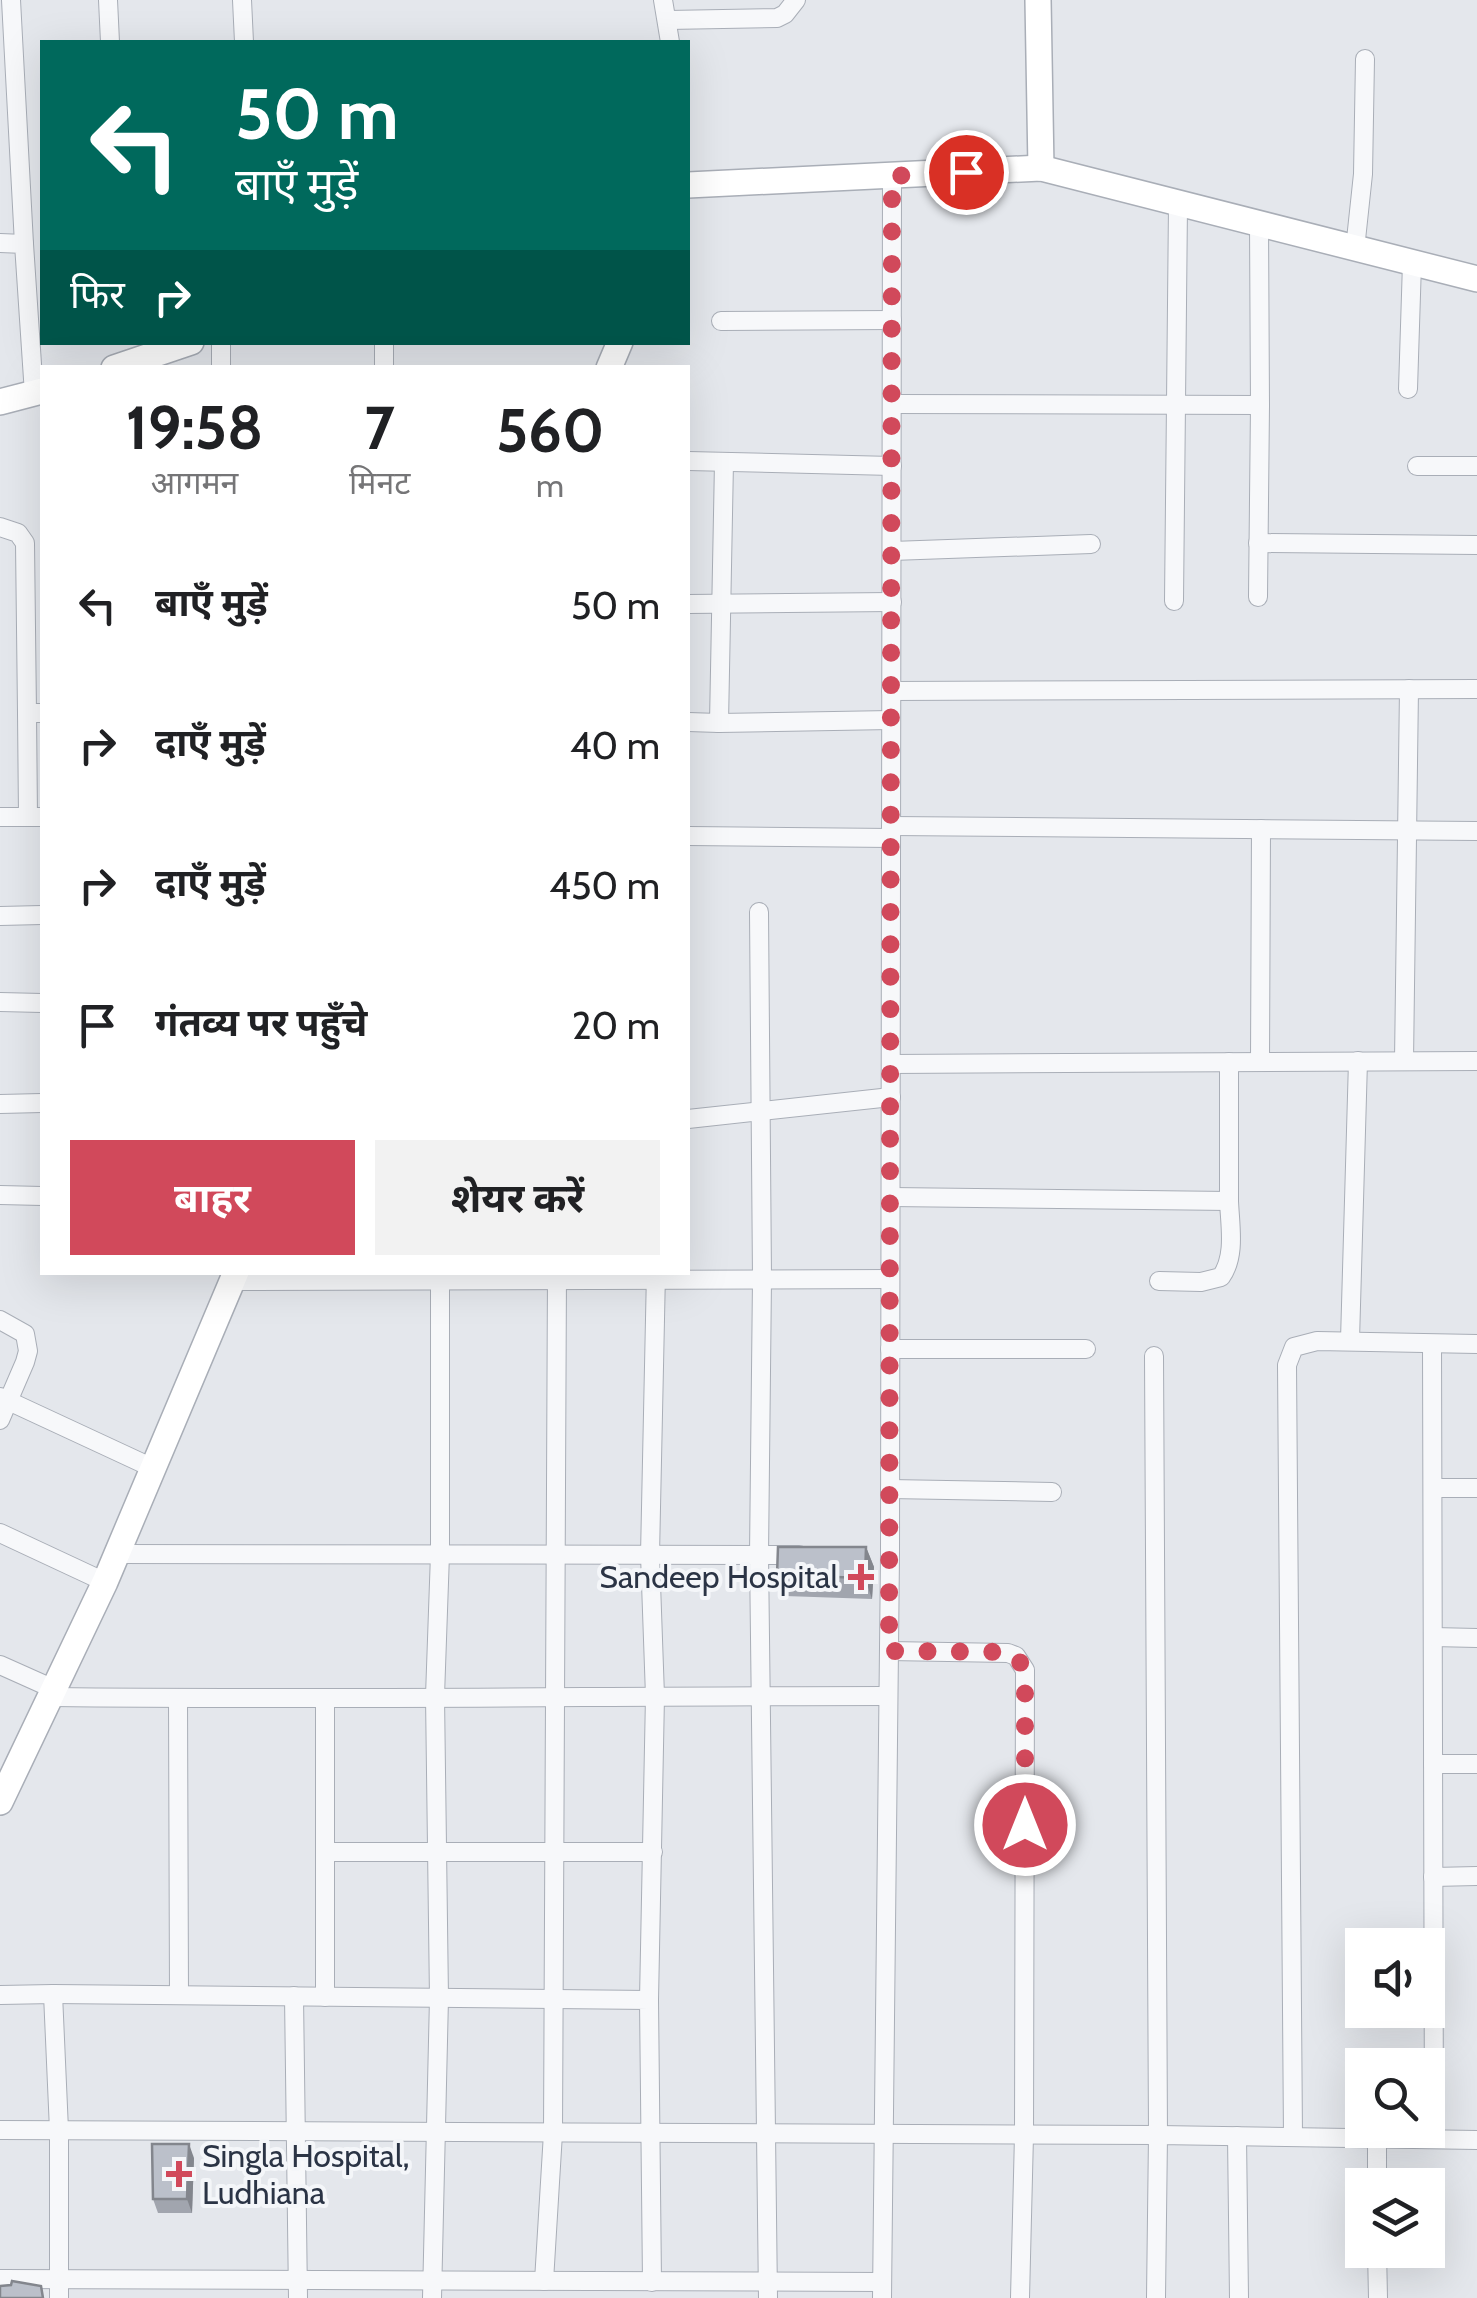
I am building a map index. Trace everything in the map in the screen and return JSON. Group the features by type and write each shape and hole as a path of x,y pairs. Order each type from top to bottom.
{"street":[{"path":"0,402 38,392 24,244 11,0"},
{"path":"108,0 110,40"},
{"path":"242,0 244,40"},
{"path":"664,0 670,40"},
{"path":"668,20 777,18 792,8 796,0"},
{"path":"1038,0 1041,168"},
{"path":"1355,249 1363,174 1365,59"},
{"path":"690,185 1041,168 1477,279"},
{"path":"0,2280 59,2289 432,2289 544,2282 621,2290 652,2282 768,2290 882,2290 889,1651 880,1555 890,1489 892,176"},
{"path":"1174,601 1178,205"},
{"path":"23,222 40,218"},
{"path":"1258,597 1260,225"},
{"path":"0,244 24,244"},
{"path":"1408,388 1412,263"},
{"path":"721,321 892,320"},
{"path":"123,365 182,345"},
{"path":"892,404 1260,406"},
{"path":"690,461 892,466"},
{"path":"719,723 724,462"},
{"path":"1416,466 1477,466"},
{"path":"0,527 18,533 25,543 35,713 35,817 0,817"},
{"path":"1258,543 1477,545"},
{"path":"892,551 1091,544"},
{"path":"690,604 892,602"},
{"path":"1404,1062 1409,689"},
{"path":"891,691 1477,689"},
{"path":"690,722 891,720"},
{"path":"1260,1062 1261,829"},
{"path":"690,836 1261,829 1477,832"},
{"path":"759,912 762,1279 759,1555 768,2290"},
{"path":"0,916 40,916"},
{"path":"0,1002 40,1003"},
{"path":"890,1064 1477,1061"},
{"path":"1159,1281 1201,1282 1222,1277 1229,1266 1230,1062"},
{"path":"1350,1340 1358,1062"},
{"path":"690,1119 890,1097"},
{"path":"0,1104 40,1103"},
{"path":"0,1195 40,1196"},
{"path":"890,1197 1230,1201"},
{"path":"432,2289 437,2132 435,1696 440,1554 440,1276"},
{"path":"544,2282 554,2132 557,1276"},
{"path":"652,2282 648,2133 654,1696 650,1555 656,1276"},
{"path":"1,1794 106,1582 234,1277 890,1279"},
{"path":"0,1320 19,1329 28,1343 25,1362 5,1399 0,1420"},
{"path":"1293,2137 1287,1365 1294,1347 1302,1343 1350,1340 1477,1344"},
{"path":"1432,1344 1434,2048"},
{"path":"890,1349 1086,1349"},
{"path":"1154,1356 1156,2298"},
{"path":"5,1399 155,1468"},
{"path":"1433,1488 1477,1488"},
{"path":"890,1489 1052,1492"},
{"path":"0,1533 106,1582"},
{"path":"118,1554 815,1555"},
{"path":"1433,1637 1477,1638"},
{"path":"889,1651 1008,1652 1016,1656 1025,1670 1020,2298"},
{"path":"0,1665 54,1693 178,1698 888,1696"},
{"path":"178,1698 180,1995"},
{"path":"325,1700 325,1997"},
{"path":"1433,1764 1477,1764"},
{"path":"326,1852 653,1852"},
{"path":"1433,1876 1477,1876"},
{"path":"53,1994 59,2130 59,2289"},
{"path":"0,1995 649,2000"},
{"path":"294,1996 299,2289"},
{"path":"0,2130 1345,2138"},
{"path":"1238,2136 1239,2298"},
{"path":"1445,2140 1477,2140"},
{"path":"1378,2268 1378,2298"}],"building":[{"path":"778,1547 866,1547 865,1578 777,1575"},
{"path":"152,2144 189,2144 187,2199 153,2199"},
{"path":"12,2281 41,2286 43,2298 0,2298 0,2286 11,2285"}],"place":[{"name":"Sandeep Hospital","path":"861,1577"},
{"name":"Singla Hospital, Ludhiana","path":"179,2174"}],"route":[{"path":"966,172 892,176 889,1651 1008,1652 1016,1656 1025,1670 1025,1825"}]}
